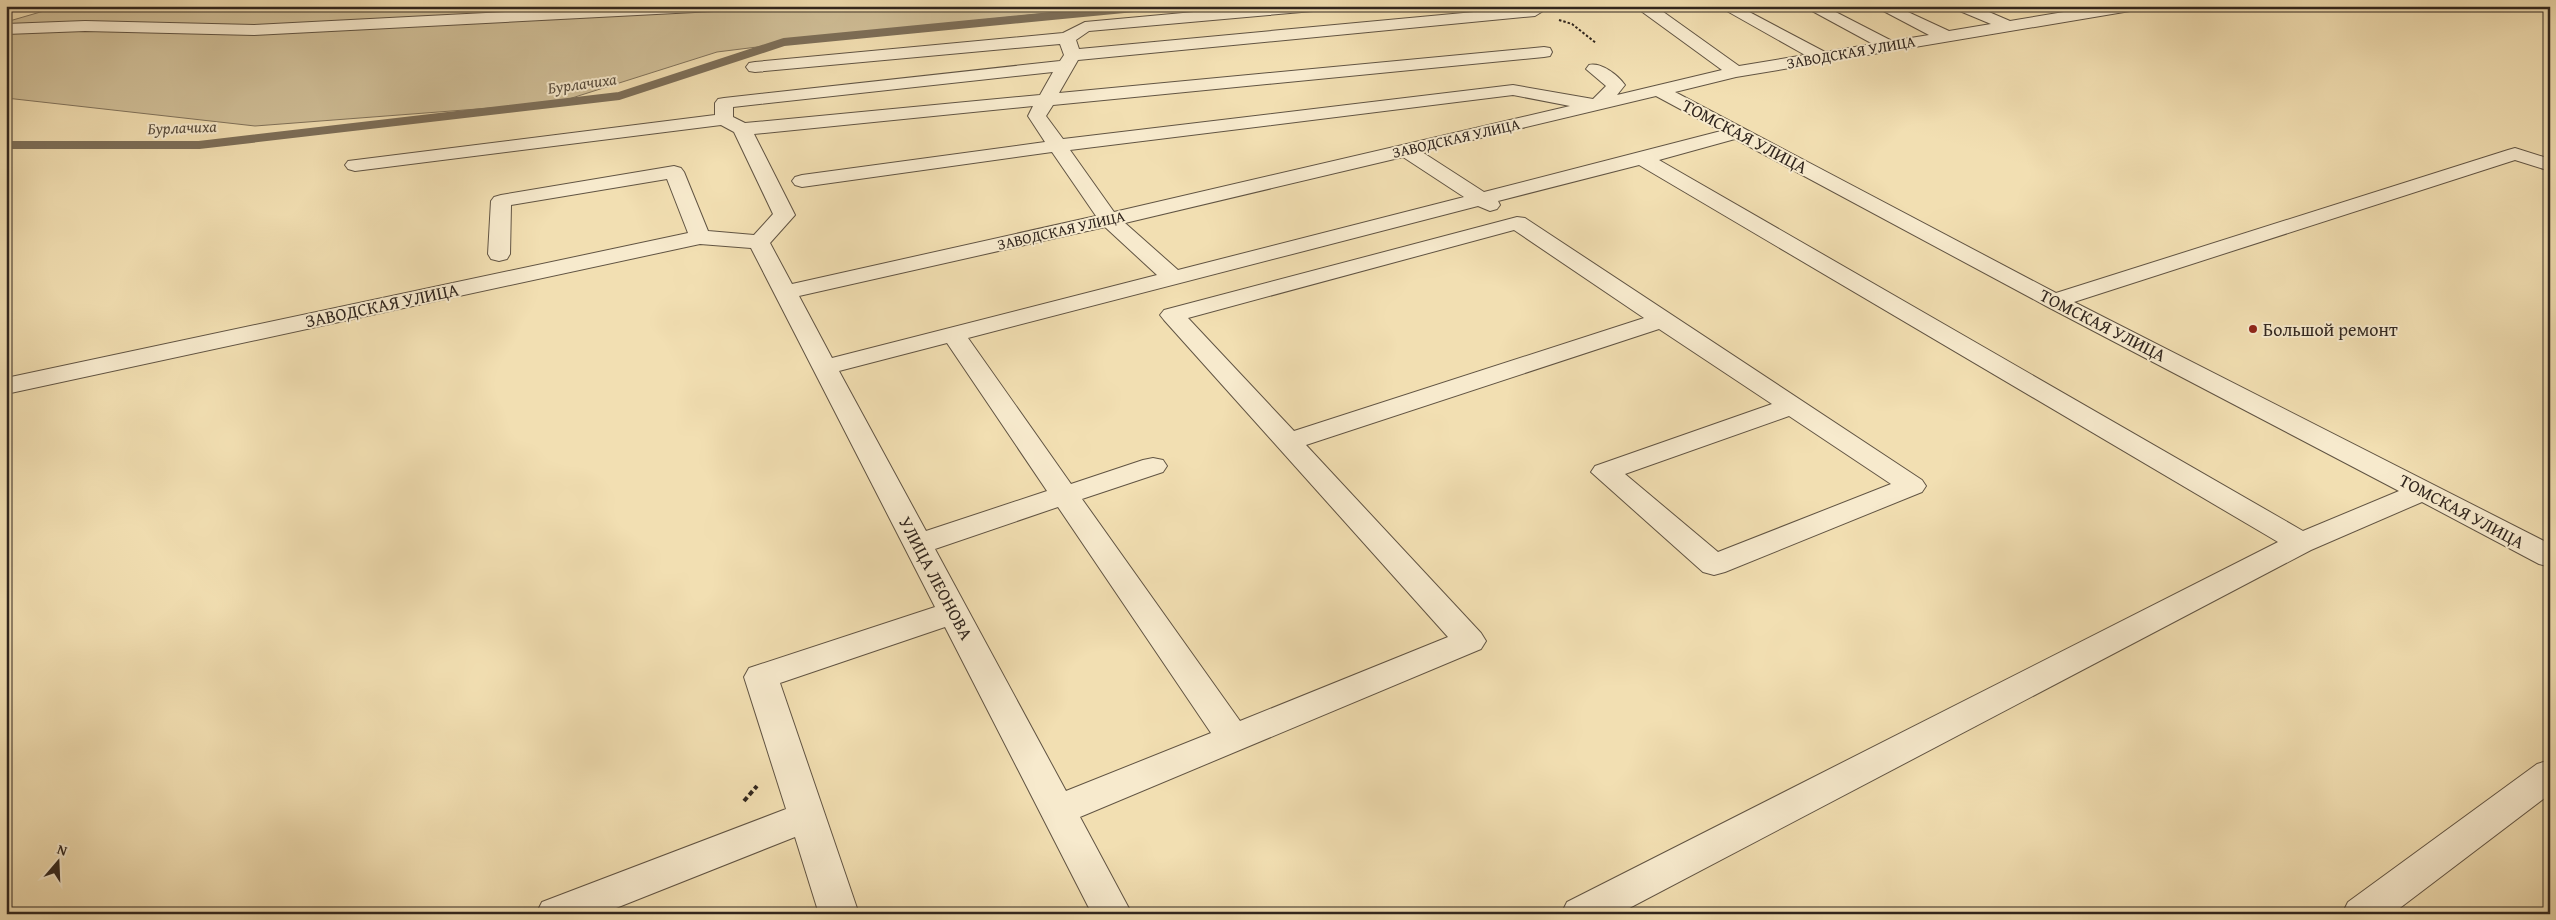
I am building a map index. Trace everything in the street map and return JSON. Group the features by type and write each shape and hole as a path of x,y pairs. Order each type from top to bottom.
{"street":[{"path":"6,29 85,26 254,30 714,6"},
{"path":"755,67 1067,38 1085,27 1313,6"},
{"path":"1419,6 1432,22"},
{"path":"724,119 724,103 1068,61 1535,11 1523,6"},
{"path":"1726,6 1821,57"},
{"path":"1811,6 1887,45"},
{"path":"1882,6 1945,36"},
{"path":"1961,6 2008,26"},
{"path":"2042,6 2069,16"},
{"name":"ЗАВОДСКАЯ УЛИЦА","path":"786,292 1109,220 1736,72 1887,45 2123,7"},
{"path":"1647,8 1736,72"},
{"path":"1067,38 1068,61 1037,116 1109,220 1174,278"},
{"path":"355,165 724,119 742,129 1544,52"},
{"path":"802,180 1056,146 1513,90 1597,105 1616,85 1596,69"},
{"name":"ТОМСКАЯ УЛИЦА","path":"1658,90 2054,300 2550,557"},
{"path":"742,129 784,214 759,242"},
{"path":"825,367 1739,132"},
{"path":"1406,150 1481,199 1662,320 1792,406 1912,486 1714,565 1605,472 1792,406"},
{"path":"2054,300 2515,154 2550,165"},
{"path":"1642,158 2301,543"},
{"path":"499,254 501,201 674,172 700,237"},
{"path":"1172,315 1517,223"},
{"name":"ЗАВОДСКАЯ УЛИЦА","path":"6,386 700,237 759,242"},
{"name":"УЛИЦА ЛЕОНОВА","path":"759,242 1112,914"},
{"path":"1058,810 1470,641 1172,315 1142,286"},
{"path":"1288,442 1662,320"},
{"path":"953,334 1232,738"},
{"path":"918,544 1153,466"},
{"path":"1581,914 2301,543 2424,491"},
{"path":"839,914 761,676 954,612"},
{"path":"2362,914 2550,774"},
{"path":"556,914 806,817"}],"shaded area":[{"path":"61,6 1118,6 942,24 717,52 556,103 255,126 6,98 6,22"}],"waterway":[{"name":"Бурлачиха","path":"6,145 199,145 619,96 784,42 1155,6"}],"place":[{"name":"Большой ремонт","path":"2253,329"}]}
